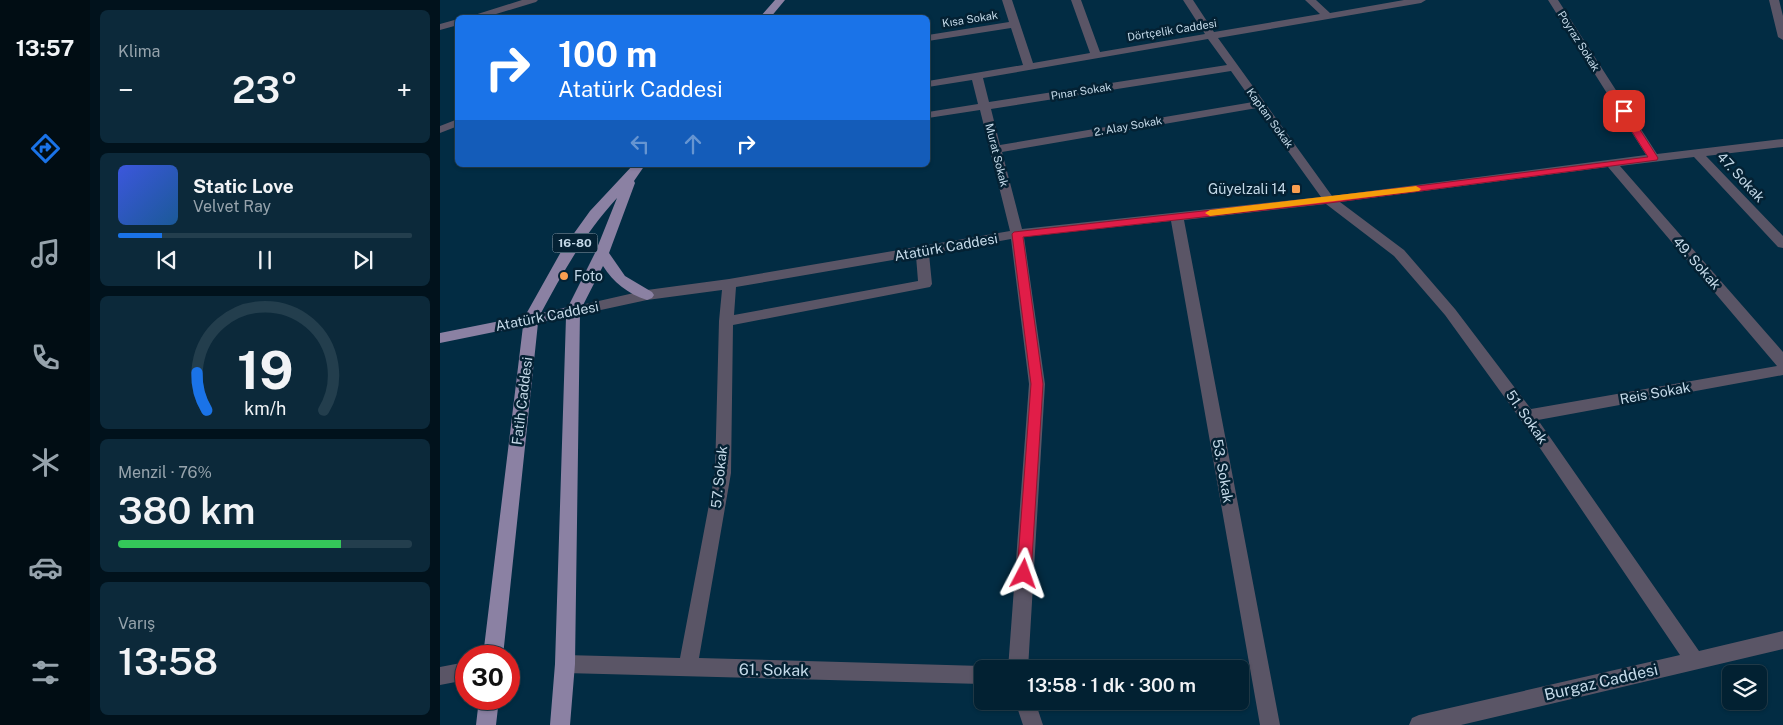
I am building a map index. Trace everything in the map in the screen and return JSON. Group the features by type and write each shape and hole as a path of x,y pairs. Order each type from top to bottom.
{"main road":[{"path":"767,15 780,0"},
{"name":"Fatih Caddesi","path":"602,253 635,171"},
{"name":"Fatih Caddesi","path":"493,645 532,318 567,253 595,214 635,171"},
{"path":"602,253 613,273 628,286 647,296"},
{"name":"16-80","path":"573,311 602,253"},
{"path":"560,725 565,664 573,311"},
{"name":"Atatürk Caddesi","path":"440,338 573,311"},
{"path":"486,725 488,710"}],"street":[{"path":"476,15 502,3 533,0"},
{"path":"1007,0 1030,67"},
{"path":"1076,0 1096,55"},
{"name":"Kaptan Sokak","path":"1188,0 1329,200"},
{"path":"1310,0 1328,16"},
{"name":"Dörtçelik Caddesi","path":"930,84 1417,0"},
{"name":"Poyraz Sokak","path":"1553,0 1654,158"},
{"path":"1774,0 1783,37"},
{"path":"502,3 512,15"},
{"path":"440,27 455,23"},
{"name":"Kısa Sokak","path":"930,38 1015,24"},
{"name":"Pınar Sokak","path":"930,115 1234,67"},
{"name":"Murat Sokak","path":"977,76 1017,234 1037,384 1019,660"},
{"name":"2. Alay Sokak","path":"996,149 1260,104"},
{"path":"440,130 455,123"},
{"name":"Atatürk Caddesi","path":"573,311 647,296 922,252 1017,234 1329,200 1611,163 1783,143"},
{"name":"47. Sokak","path":"1698,154 1783,244"},
{"name":"49. Sokak","path":"1611,163 1783,362"},
{"name":"51. Sokak","path":"1329,200 1399,253 1450,312 1527,416 1694,660"},
{"name":"53. Sokak","path":"1177,217 1270,725"},
{"path":"726,320 925,284 922,252"},
{"name":"57. Sokak","path":"688,668 723,473 726,320 729,284"},
{"name":"Reis Sokak","path":"1527,416 1783,370"},
{"name":"Burgaz Caddesi","path":"1419,725 1783,640"},
{"name":"61. Sokak","path":"565,664 974,675"},
{"path":"440,676 455,673"},
{"path":"1029,710 1033,725"}],"slow traffic":[{"path":"1210,213 1416,189"}],"place":[{"name":"Güyelzali 14","path":"1296,189"},
{"name":"Foto","path":"564,276"}],"route":[{"path":"1024,574 1037,384 1017,234 1329,200 1654,158 1624,111"}]}
